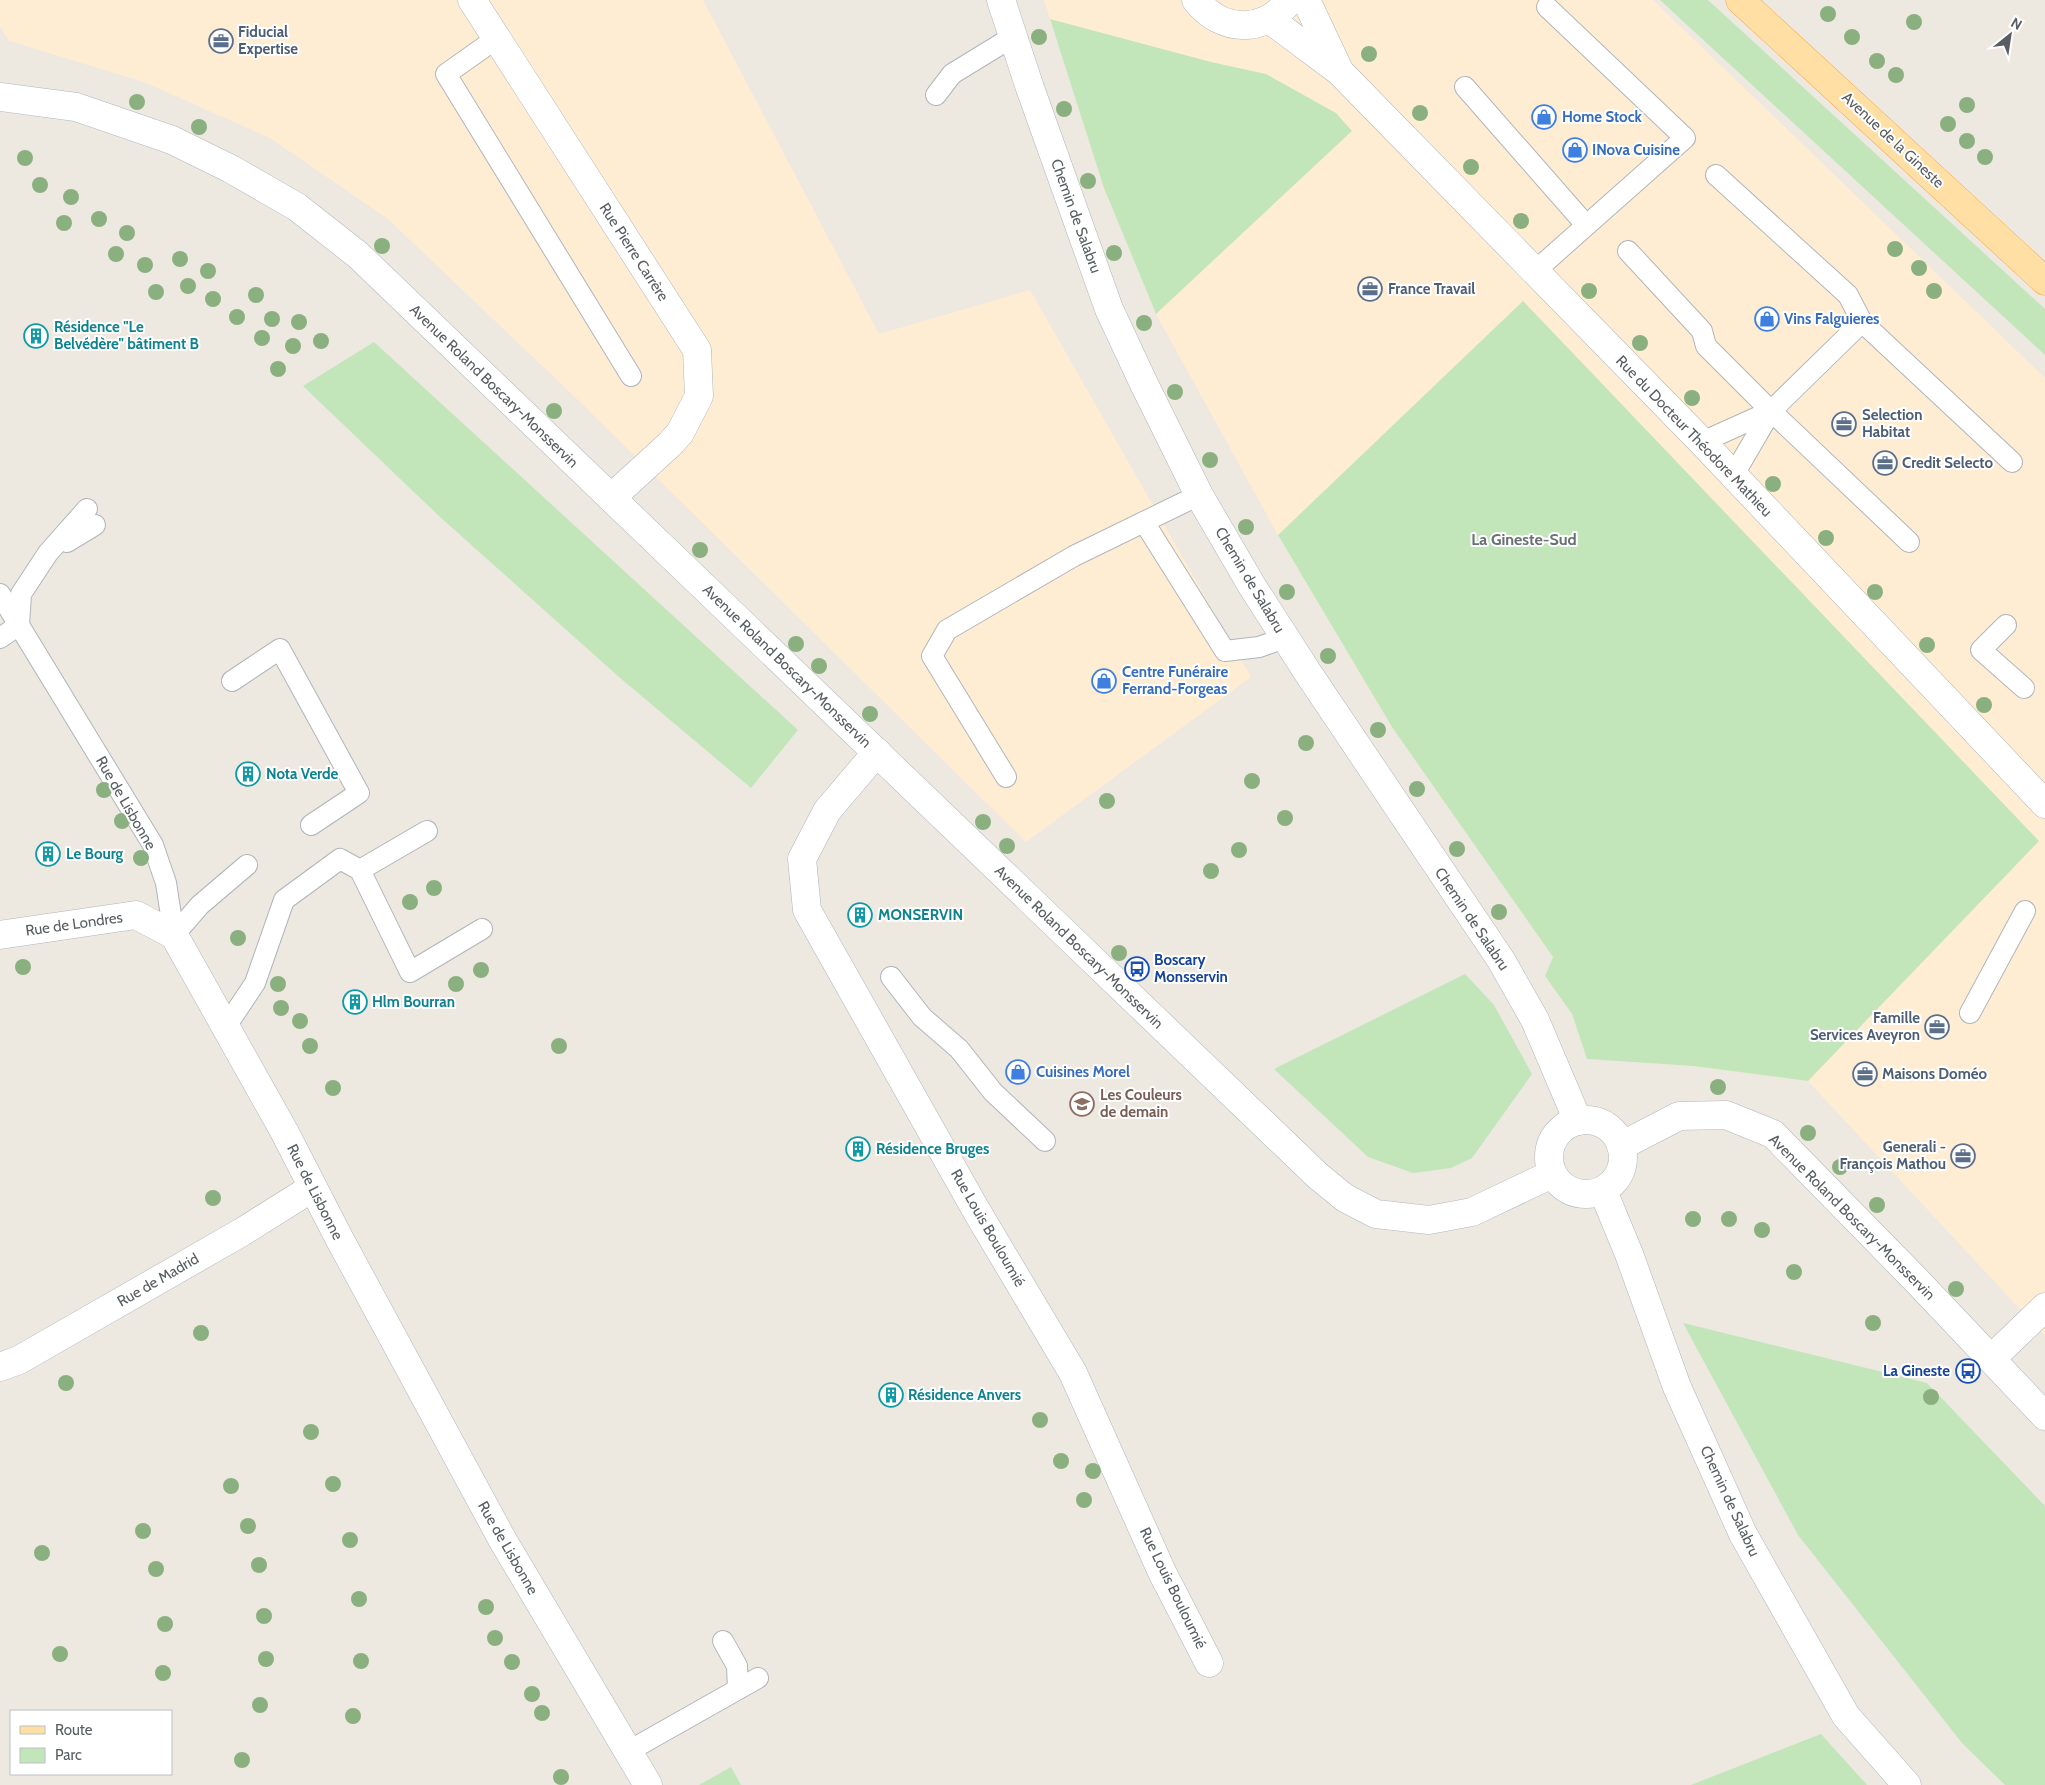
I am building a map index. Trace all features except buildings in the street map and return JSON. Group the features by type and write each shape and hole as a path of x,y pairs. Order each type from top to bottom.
{"main road":[{"name":"Avenue de la Gineste","path":"1740,0 2045,281"}],"street":[{"name":"Rue Pierre Carrère","path":"472,0 697,350 699,396 680,433 611,498"},
{"name":"Chemin de Salabru","path":"1001,0 1030,88 1110,309 1144,384 1199,495 1285,638 1502,960 1535,1020 1578,1121"},
{"path":"1196,0 1218,20 1234,25 1252,25 1269,19 1282,10 1290,0"},
{"name":"Rue du Docteur Théodore Mathieu","path":"1306,0 1339,71"},
{"name":"Rue du Docteur Théodore Mathieu","path":"1269,19 1339,71 1702,442 2045,804"},
{"name":"Avenue Roland Boscary-Monsservin","path":"0,97 76,107 172,140 231,169 297,207 358,255 1311,1170 1346,1198 1376,1214 1429,1220 1472,1212 1552,1174"},
{"name":"Rue Louis Bouloumié","path":"877,752 827,811 802,859 808,910 976,1210 1073,1373 1162,1572 1210,1662"},
{"name":"Rue de Londres","path":"0,935 136,915 174,935"},
{"name":"Rue de Lisbonne","path":"174,935 284,1131 312,1188 502,1539 648,1785"},
{"name":"Avenue Roland Boscary-Monsservin","path":"1621,1146 1679,1116 1726,1115 1773,1134 2045,1416"},
{"path":"1588,1120 1599,1123 1609,1128 1621,1146 1622,1166 1612,1185 1603,1191 1592,1194 1580,1194 1568,1191 1559,1184 1552,1174 1549,1164 1549,1152 1552,1141 1558,1132 1567,1125 1588,1120"},
{"name":"Rue de Madrid","path":"0,1367 19,1360 233,1237 312,1188"},
{"name":"Chemin de Salabru","path":"1603,1191 1629,1254 1678,1387 1743,1534 1846,1716 1906,1785"},
{"path":"1991,1359 2045,1307"}],"lane":[{"path":"1536,271 1685,138 1547,7"},
{"path":"936,95 952,74 1014,36"},
{"path":"497,38 446,74 631,376"},
{"path":"1465,88 1586,225"},
{"path":"1716,175 1848,296 1862,322 2012,462"},
{"path":"1628,251 1702,331 1706,346 1771,411 1909,542"},
{"path":"1733,476 1771,411 1862,322"},
{"path":"1702,442 1771,411"},
{"path":"1006,777 932,656 947,630 1074,556 1199,495"},
{"path":"0,638 19,625 21,594 48,553 91,517"},
{"path":"1144,522 1225,651 1259,648 1285,638"},
{"name":"Rue de Lisbonne","path":"0,594 153,846 166,883 174,935"},
{"path":"2006,624 1981,650 2024,688"},
{"path":"232,681 280,649 358,793 310,825"},
{"path":"360,870 427,831"},
{"path":"225,1028 256,983 284,900 340,859 360,870 410,972 482,929"},
{"path":"174,935 200,905 247,865"},
{"path":"1970,1014 2024,911"},
{"path":"891,977 922,1017 959,1049 993,1092 1045,1141"},
{"path":"723,1641 737,1666 738,1689"},
{"path":"627,1752 758,1678"}],"shaded area":[{"path":"0,0 703,0 879,334 1030,290 1251,677 1026,842 577,399 388,219 270,138 144,82 9,41 0,26"},
{"path":"1044,0 1653,0 2045,378 2045,1336 1808,1081 1693,1066 1587,1059 1572,1014 1545,976 1553,957 1392,727 1278,535 1156,314 1104,188"}],"green space":[{"path":"1660,0 1708,0 2045,309 2045,355"},
{"path":"1050,19 1211,62 1266,74 1336,113 1352,131 1156,314 1104,188"},
{"path":"1523,301 2039,841 1808,1081 1693,1066 1587,1059 1572,1014 1545,976 1553,957 1392,727 1278,535"},
{"path":"374,342 798,730 751,788 619,677 440,517 303,386"},
{"path":"1465,974 1494,1005 1532,1074 1472,1158 1451,1168 1413,1173 1368,1157 1274,1069"},
{"path":"1683,1323 1927,1383 2045,1506 2045,1785 2005,1785 1962,1743 1798,1535"},
{"path":"1821,1734 1867,1785 1691,1785"},
{"path":"731,1767 741,1785 699,1785"}],"place":[{"name":"Fiducial Expertise","path":"221,41"},
{"name":"Home Stock","path":"1544,117"},
{"name":"INova Cuisine","path":"1575,150"},
{"name":"France Travail","path":"1370,289"},
{"name":"Vins Falguieres","path":"1767,319"},
{"name":"Résidence \"Le Belvédère\" bâtiment B","path":"36,336"},
{"name":"Selection Habitat","path":"1844,424"},
{"name":"Credit Selecto","path":"1885,463"},
{"name":"Centre Funéraire Ferrand-Forgeas","path":"1104,681"},
{"name":"Nota Verde","path":"248,774"},
{"name":"Le Bourg","path":"48,854"},
{"name":"MONSERVIN","path":"860,915"},
{"name":"Boscary Monsservin","path":"1137,969"},
{"name":"Hlm Bourran","path":"355,1002"},
{"name":"Famille Services Aveyron","path":"1937,1027"},
{"name":"Cuisines Morel","path":"1018,1072"},
{"name":"Maisons Doméo","path":"1865,1074"},
{"name":"Les Couleurs de demain","path":"1082,1104"},
{"name":"Résidence Bruges","path":"858,1149"},
{"name":"Generali - François Mathou","path":"1963,1156"},
{"name":"La Gineste","path":"1968,1371"},
{"name":"Résidence Anvers","path":"891,1395"}],"district":[{"name":"La Gineste-Sud","path":"1524,539"}]}
